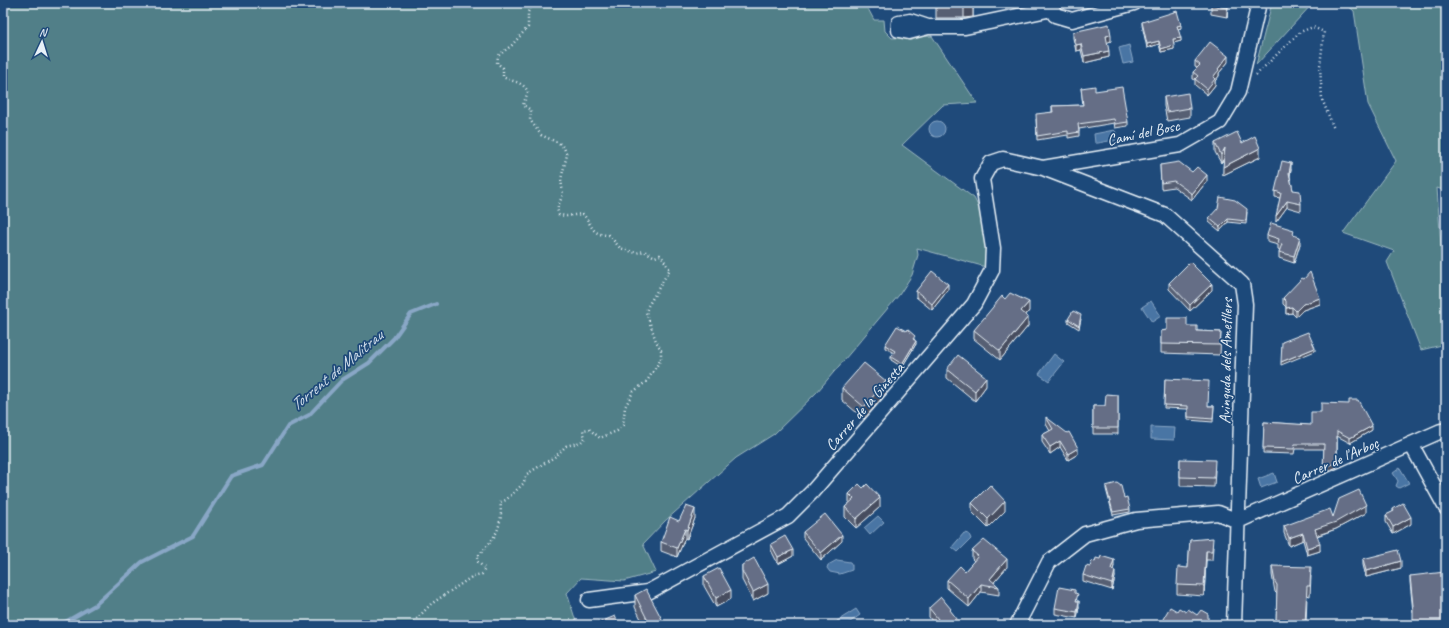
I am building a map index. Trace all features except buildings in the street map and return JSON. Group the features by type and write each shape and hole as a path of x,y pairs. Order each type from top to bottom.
{"street":[{"path":"928,26 966,28 1052,6 1055,15 1072,20 1134,3"},
{"name":"Camí del Bosc","path":"1043,168 1180,144 1220,122 1238,92 1259,3"},
{"name":"Carrer de la Ginesta","path":"589,600 648,592 788,516 812,492 974,304 992,270 993,248 982,178 991,163 1003,159 1043,168"},
{"path":"1083,184 1079,172 1087,160"},
{"name":"Avinguda dels Ametllers","path":"1043,168 1165,215 1242,284 1246,304 1234,625"},
{"name":"Carrer de l'Arboç","path":"1238,521 1411,444 1446,430"},
{"path":"1411,444 1446,508"},
{"path":"1017,625 1049,562 1085,534 1136,520 1218,513 1238,521"}],"path":[{"path":"411,625 431,604 473,576 482,574 485,569 477,561 477,557 489,546 495,537 501,519 499,512 501,502 506,500 523,484 527,474 556,456 566,446 581,442 585,438 583,430 589,429 600,438 617,431 623,425 625,407 633,392 648,381 661,359 661,350 656,341 646,312 648,306 670,270 666,266 665,258 660,255 655,257 644,252 636,253 620,248 609,235 600,235 594,232 583,214 567,216 559,215 557,209 563,194 561,179 567,155 564,148 559,143 541,135 537,131 536,126 530,120 531,110 523,106 528,92 526,87 515,80 508,80 503,77 503,68 497,63 498,56 512,45 528,26 528,12 533,3"},
{"path":"1240,82 1256,75 1300,32 1313,27 1324,32 1320,66 1322,100 1334,129"}],"green space":[{"path":"3,3 865,3 874,20 884,20 885,31 892,38 932,36 977,103 943,105 902,145 974,198 981,212 987,244 986,267 917,248 918,255 912,275 899,295 817,392 774,434 736,458 665,521 643,544 656,572 624,581 581,578 567,593 577,625 3,625"},
{"path":"1272,3 1313,3 1256,65"},
{"path":"1345,3 1446,3 1446,191 1437,188 1446,318 1446,344 1421,350 1387,262 1394,251 1343,233 1396,161 1368,104 1354,11"}],"water":[{"path":"1129,45 1133,62 1123,64 1119,48"},
{"path":"937,121 943,123 945,129 943,135 937,137 931,135 929,129 931,123"},
{"path":"1114,130 1116,132 1115,141 1095,143 1094,134"},
{"path":"1151,301 1161,316 1152,322 1142,307"},
{"path":"1054,354 1064,362 1049,381 1039,374"},
{"path":"1151,427 1175,428 1174,440 1151,439"},
{"path":"1400,468 1409,483 1399,488 1396,486 1398,481 1393,473"},
{"path":"1274,473 1277,482 1261,488 1258,479"},
{"path":"878,516 884,522 870,535 864,528"},
{"path":"964,533 969,534 971,539 958,552 952,547"},
{"path":"837,560 850,562 852,565 852,570 840,574 830,572 827,568 828,565"},
{"path":"856,609 860,615 846,625 839,625 837,621"}],"waterway":[{"name":"Torrent de Malitrau","path":"60,625 95,605 142,562 193,536 231,476 263,465 288,426 309,415 342,380 369,363 394,338 411,314 436,304"}]}
